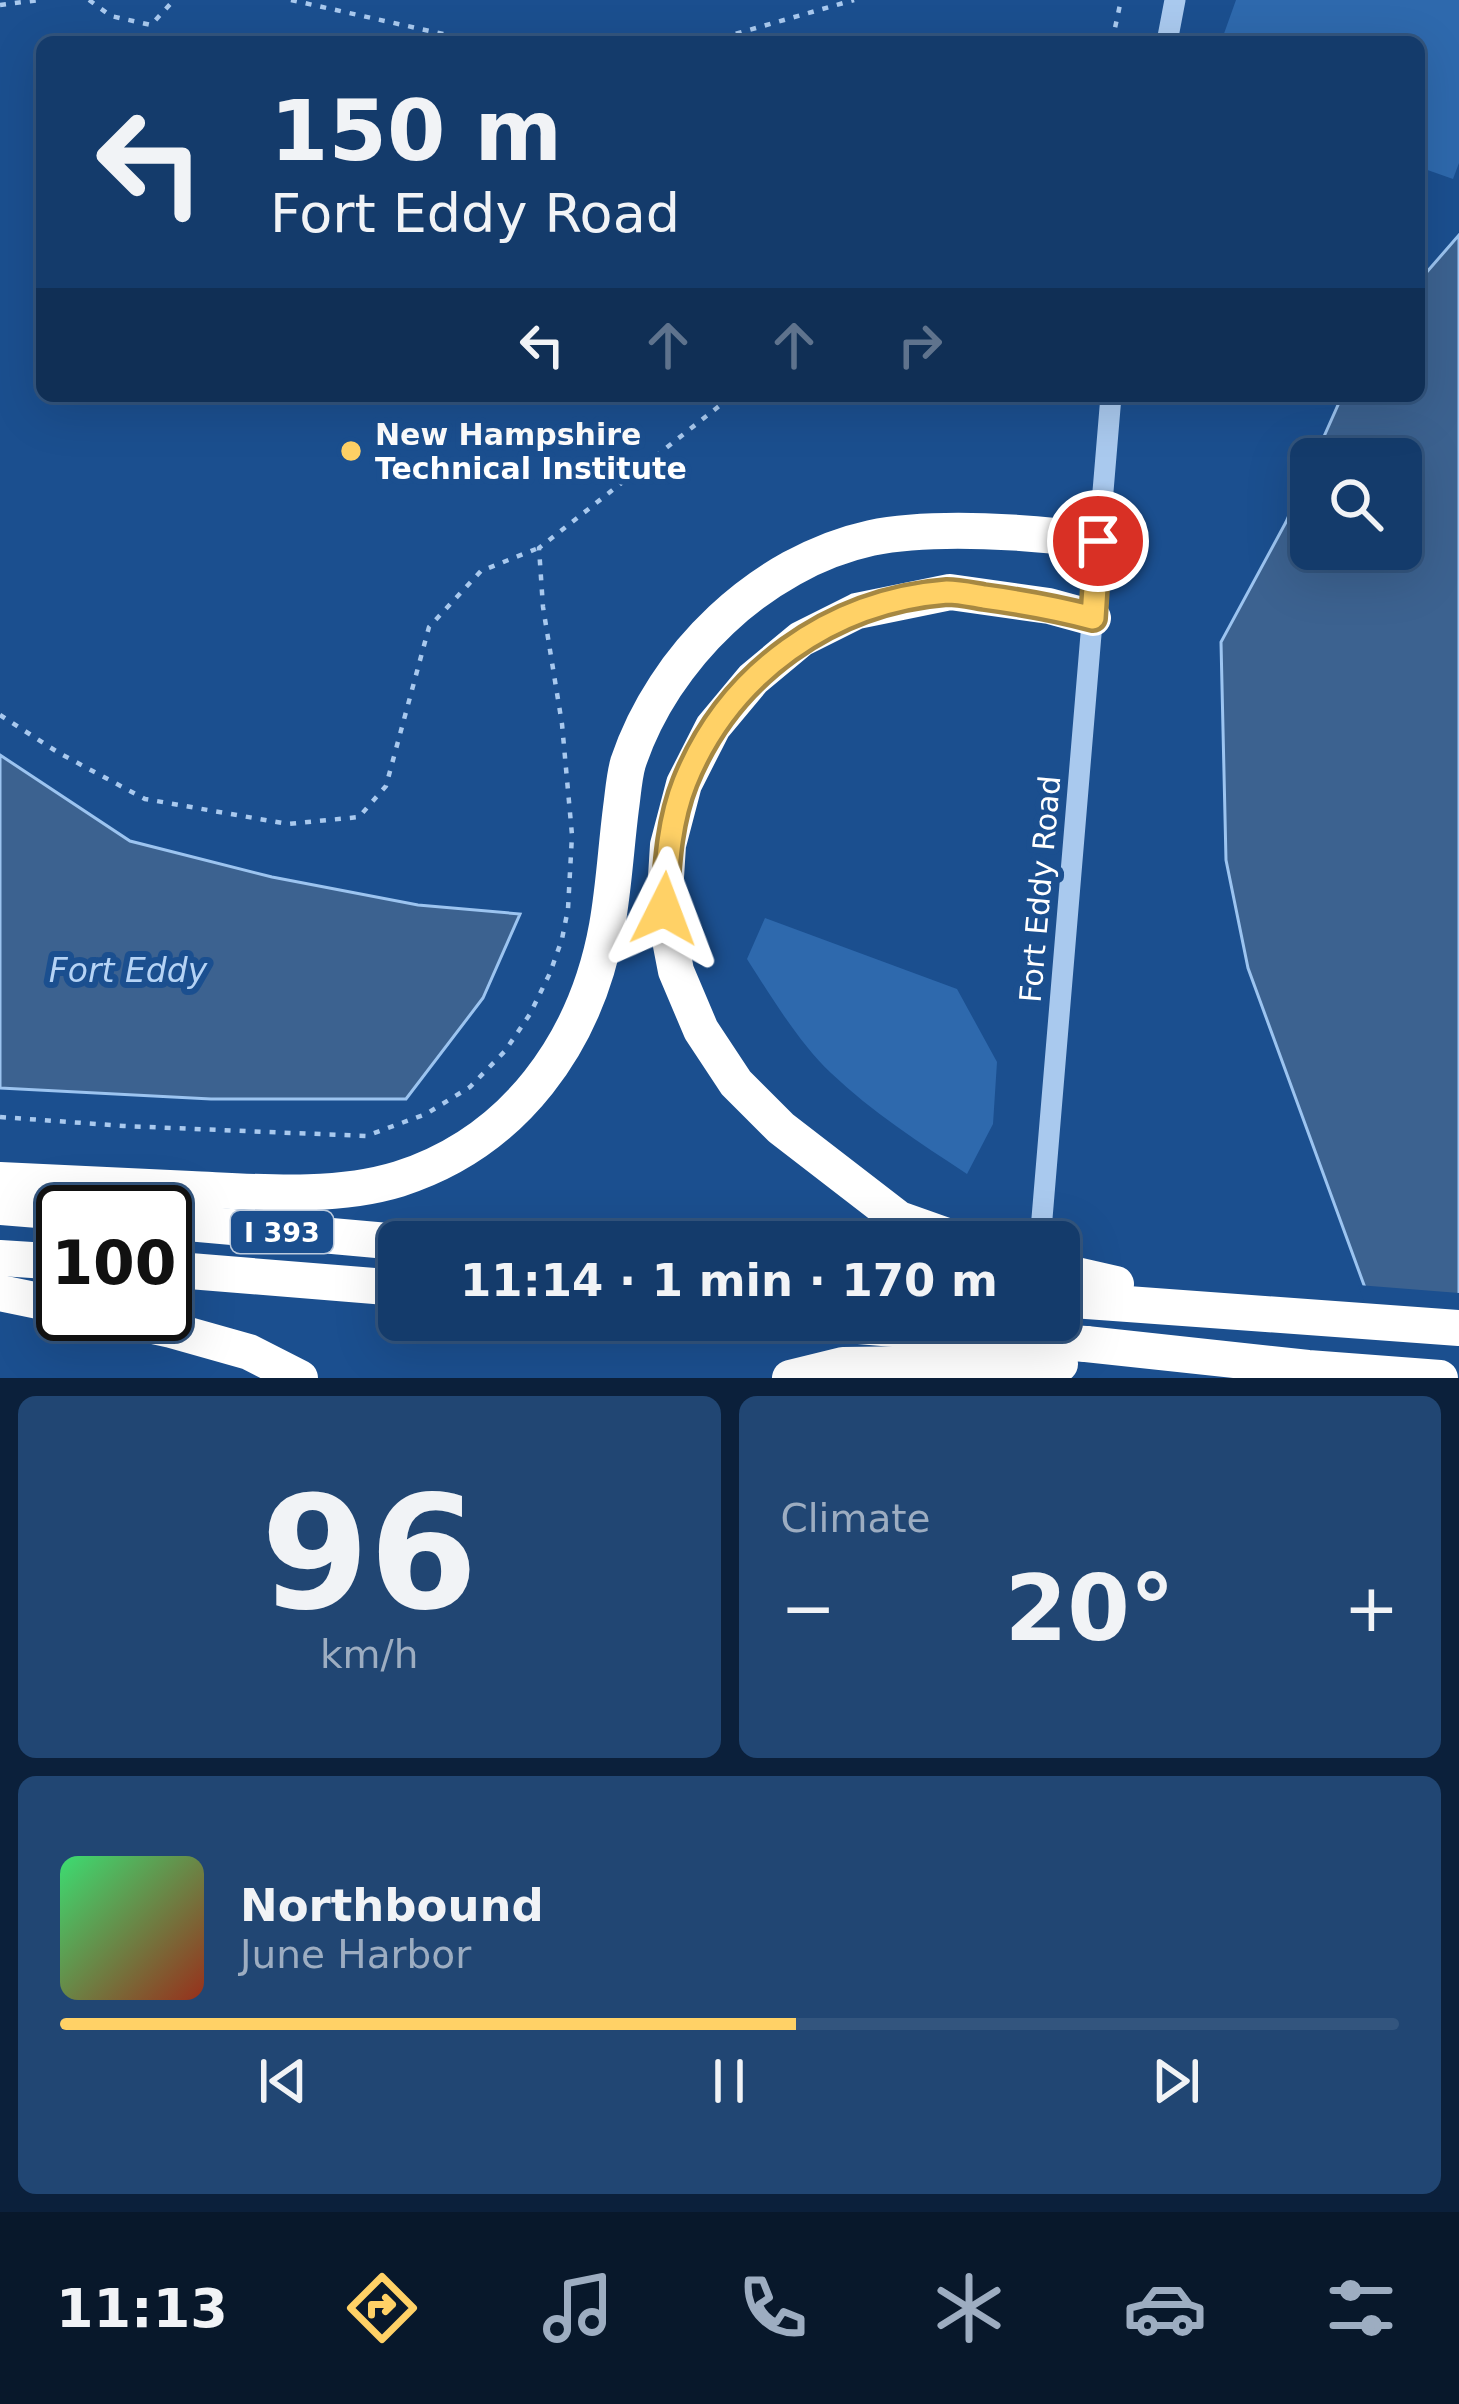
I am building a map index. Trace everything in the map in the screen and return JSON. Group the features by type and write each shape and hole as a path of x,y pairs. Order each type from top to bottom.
{"highway":[{"path":"0,1180 240,1191 335,1190 398,1179 456,1155 507,1118 566,1044 592,986 607,925 627,767 651,707 720,620 813,557 873,538 958,532 1050,534 1098,541"},
{"path":"905,1221 782,1128 736,1083 701,1030 676,971 664,909 668,845 684,784 713,727 752,679 801,639 857,611 950,592 1049,606 1093,618"},
{"path":"0,1207 36,1210"},
{"name":"I 393","path":"192,1224 378,1240"},
{"path":"0,1258 36,1260"},
{"name":"I 393","path":"192,1271 378,1286"},
{"path":"1080,1289 1298,1315 1459,1328"},
{"path":"0,1293 36,1300"},
{"path":"192,1336 249,1352 300,1378"},
{"path":"904,1341 1008,1360"},
{"path":"790,1378 843,1365 1084,1354 1440,1378"}],"street":[{"path":"1168,36 1175,0"},
{"name":"Fort Eddy Road","path":"1042,1221 1111,402"}],"path":[{"path":"0,5 39,0"},
{"path":"89,0 111,16 151,25 174,0"},
{"path":"292,0 452,36"},
{"path":"728,36 854,0"},
{"path":"1113,36 1121,0"},
{"path":"0,715 145,799 288,824 359,818 386,786 429,627 481,571 538,548 724,402"},
{"path":"0,1117 366,1136 426,1114 470,1087 505,1052 550,973 568,909 572,835 538,548"}],"shaded area":[{"path":"1236,0 1459,0 1459,163 1453,179 1425,169 1425,36 1223,36"},
{"path":"765,918 957,989 997,1062 993,1124 967,1174 863,1101 808,1048 747,959"}],"water":[{"path":"1459,235 1459,1378 1398,1378 1248,968 1226,860 1221,642 1290,513 1290,570 1422,570 1422,438 1323,438 1339,402 1425,402 1425,274"},
{"name":"Fort Eddy","path":"0,755 130,841 272,877 418,905 520,914 483,998 406,1099 211,1099 0,1088"}],"pier":[{"path":"1358,1285 1459,1293 1459,1378 1392,1378"}],"place":[{"name":"New Hampshire Technical Institute","path":"351,451"}],"route":[{"path":"664,909 668,845 684,784 713,727 752,679 801,639 857,611 950,592 1049,606 1093,618 1098,541"}]}
